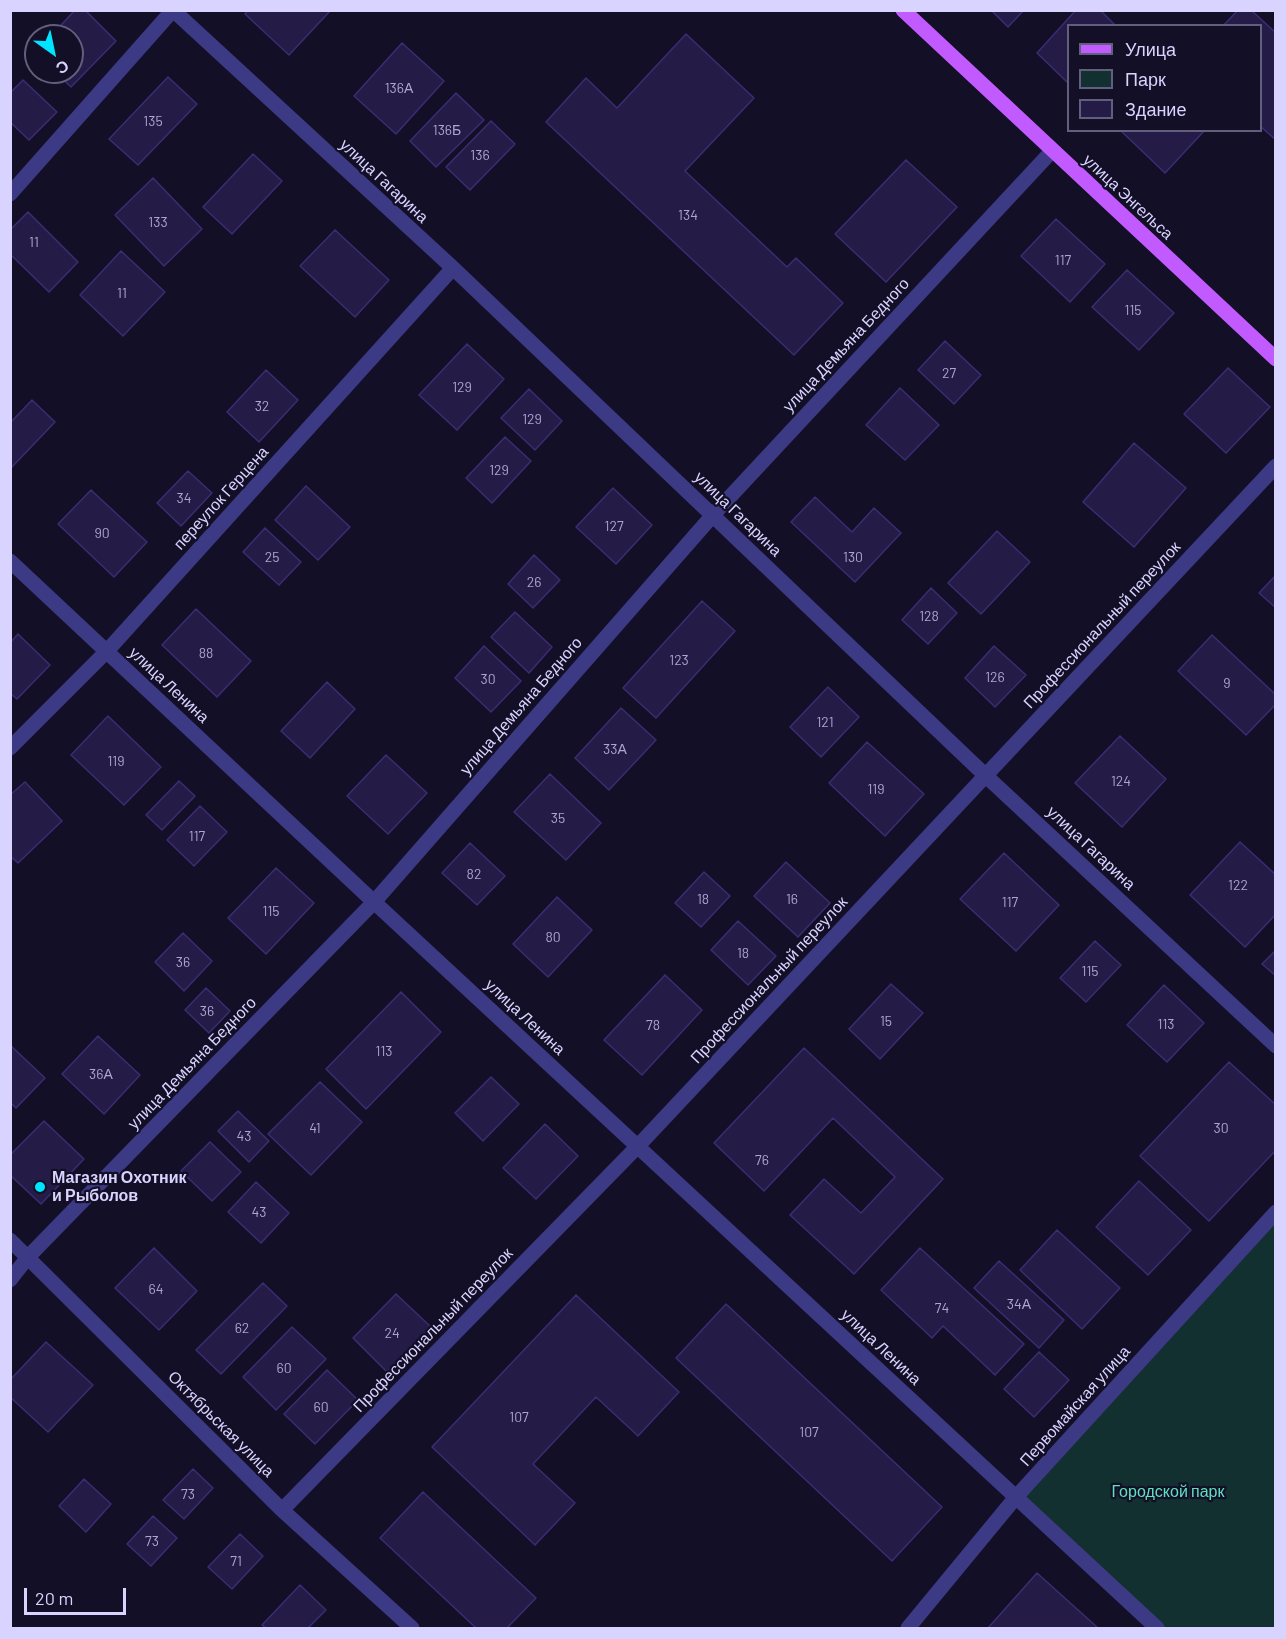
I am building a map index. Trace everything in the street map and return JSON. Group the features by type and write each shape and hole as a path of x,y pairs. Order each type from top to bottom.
{"main road":[{"name":"улица Энгельса","path":"903,10 1275,359"}],"street":[{"path":"10,194 173,10"},
{"name":"улица Гагарина","path":"173,10 453,268 986,776 1275,1046"},
{"name":"улица Демьяна Бедного","path":"10,1280 28,1257 374,902 713,514 1052,151"},
{"name":"переулок Герцена","path":"10,748 106,651 453,268"},
{"name":"Профессиональный переулок","path":"282,1510 638,1146 1275,466"},
{"name":"улица Ленина","path":"10,561 1157,1629"},
{"name":"Первомайская улица","path":"908,1629 1016,1497 1275,1212"},
{"name":"Октябрьская улица","path":"10,1239 282,1510 412,1629"}],"green space":[{"name":"Городской парк","path":"1275,1216 1275,1628 1157,1628 1016,1497"}],"building":[{"path":"75,10 85,10 116,41 84,74 84,24 62,24"},
{"path":"248,10 331,10 289,55 245,14"},
{"path":"991,10 1024,10 1008,27"},
{"path":"1076,10 1100,10 1114,24 1067,24 1067,82 1037,53"},
{"path":"1238,10 1251,10 1276,33 1276,140 1262,128 1262,24 1225,24"},
{"path":"686,34 754,98 685,171 787,267 796,258 843,303 794,355 546,122 586,78 617,108"},
{"path":"402,43 444,81 396,134 354,96"},
{"path":"168,77 197,104 138,165 109,139"},
{"path":"23,80 24,84 27,84 57,112 29,140 10,122 10,93"},
{"path":"456,93 484,120 436,167 410,141"},
{"path":"491,121 515,144 470,190 446,167"},
{"path":"1122,132 1203,132 1165,173"},
{"path":"253,154 282,181 232,234 203,207"},
{"path":"906,160 957,207 886,282 835,234"},
{"path":"153,178 202,229 164,266 115,215"},
{"path":"28,212 78,262 49,292 10,254 10,230"},
{"path":"1056,219 1105,264 1070,302 1021,256"},
{"path":"335,230 389,280 355,317 300,266"},
{"path":"121,251 165,292 123,336 80,295"},
{"path":"1127,270 1174,313 1139,350 1092,307"},
{"path":"945,341 981,375 954,404 918,370"},
{"path":"467,344 504,379 457,430 419,395"},
{"path":"1228,368 1270,407 1226,453 1184,414"},
{"path":"266,370 298,400 259,442 227,412"},
{"path":"900,388 939,425 905,460 866,425"},
{"path":"529,389 562,421 535,450 501,418"},
{"path":"32,400 55,422 10,469 10,423"},
{"path":"505,437 531,461 492,503 466,478"},
{"path":"1134,443 1186,488 1134,547 1083,502"},
{"path":"188,471 212,493 181,526 157,503"},
{"path":"306,486 350,527 318,560 275,520"},
{"path":"613,488 652,525 616,564 576,527"},
{"path":"91,490 147,542 114,577 58,524"},
{"path":"815,497 852,532 874,508 901,533 855,582 791,522"},
{"path":"265,528 301,562 279,585 243,552"},
{"path":"997,531 1030,562 981,614 948,583"},
{"path":"534,555 560,580 533,608 508,584"},
{"path":"1276,575 1276,608 1259,593"},
{"path":"931,588 957,613 928,644 902,620"},
{"path":"702,601 735,631 656,718 623,688"},
{"path":"196,609 251,661 217,697 162,645"},
{"path":"515,612 552,647 529,673 491,637"},
{"path":"18,634 50,665 17,699 10,693 10,643"},
{"path":"1212,635 1276,695 1276,704 1246,735 1178,671"},
{"path":"484,646 521,681 491,712 455,678"},
{"path":"994,646 1026,675 995,707 965,678"},
{"path":"327,682 355,709 310,758 281,731"},
{"path":"828,687 859,717 821,757 790,727"},
{"path":"621,708 656,740 609,790 575,758"},
{"path":"108,716 161,767 124,805 71,755"},
{"path":"1120,736 1166,779 1122,827 1075,783"},
{"path":"867,742 924,794 885,836 829,783"},
{"path":"386,755 427,793 388,834 347,796"},
{"path":"550,774 601,823 566,860 514,812"},
{"path":"179,781 195,796 162,830 146,815"},
{"path":"25,782 62,821 18,863 10,856 10,795"},
{"path":"200,806 227,832 194,866 167,840"},
{"path":"1240,842 1276,875 1276,914 1245,947 1190,895"},
{"path":"470,843 505,876 477,905 442,873"},
{"path":"1004,853 1059,905 1016,951 960,899"},
{"path":"786,862 830,903 798,937 754,896"},
{"path":"276,868 314,903 266,954 228,918"},
{"path":"704,872 730,896 701,927 675,903"},
{"path":"557,897 592,930 548,977 513,944"},
{"path":"738,921 776,956 748,985 711,950"},
{"path":"183,933 212,961 184,991 155,962"},
{"path":"1095,941 1121,965 1086,1002 1060,978"},
{"path":"1276,950 1276,976 1262,964"},
{"path":"665,975 702,1010 642,1075 604,1040"},
{"path":"891,984 923,1013 880,1059 849,1029"},
{"path":"1164,985 1204,1023 1167,1062 1127,1025"},
{"path":"206,988 230,1011 209,1033 185,1010"},
{"path":"401,992 441,1032 366,1109 326,1069"},
{"path":"98,1036 140,1075 104,1114 62,1074"},
{"path":"10,1045 45,1078 16,1108 10,1102"},
{"path":"804,1048 943,1179 854,1274 790,1215 824,1179 861,1213 895,1177 833,1118 764,1191 714,1143"},
{"path":"1229,1062 1276,1105 1276,1150 1209,1221 1140,1156"},
{"path":"491,1077 519,1104 483,1141 455,1113"},
{"path":"320,1082 362,1122 311,1175 268,1134"},
{"path":"238,1111 269,1141 249,1162 218,1131"},
{"path":"44,1121 84,1159 41,1204 10,1175 10,1155"},
{"path":"545,1124 578,1156 536,1199 503,1168"},
{"path":"210,1142 241,1172 212,1201 181,1171"},
{"path":"1139,1181 1191,1230 1148,1275 1096,1227"},
{"path":"256,1182 289,1213 261,1243 228,1212"},
{"path":"1057,1230 1120,1288 1082,1329 1020,1270"},
{"path":"154,1248 197,1291 159,1330 115,1288"},
{"path":"920,1248 1024,1344 995,1375 943,1326 932,1338 881,1290"},
{"path":"999,1261 1064,1320 1039,1348 974,1288"},
{"path":"263,1283 287,1306 221,1374 196,1350"},
{"path":"396,1294 431,1327 387,1372 353,1338"},
{"path":"576,1295 679,1392 638,1436 596,1397 533,1464 575,1503 535,1545 432,1447"},
{"path":"726,1304 942,1507 892,1561 676,1358"},
{"path":"292,1327 326,1359 276,1410 243,1377"},
{"path":"46,1342 93,1385 48,1432 10,1397 10,1380"},
{"path":"1039,1352 1069,1380 1034,1417 1004,1389"},
{"path":"327,1370 358,1400 315,1444 284,1414"},
{"path":"193,1469 213,1488 184,1519 163,1500"},
{"path":"84,1479 111,1504 86,1532 59,1506"},
{"path":"423,1492 536,1598 507,1628 476,1628 380,1538"},
{"path":"153,1516 177,1538 151,1566 127,1544"},
{"path":"240,1534 263,1556 232,1589 208,1567"},
{"path":"1037,1573 1098,1628 988,1628"},
{"path":"300,1585 326,1610 308,1628 266,1628 262,1625"}],"place":[{"name":"Магазин Охотник и Рыболов","path":"40,1187"}]}
